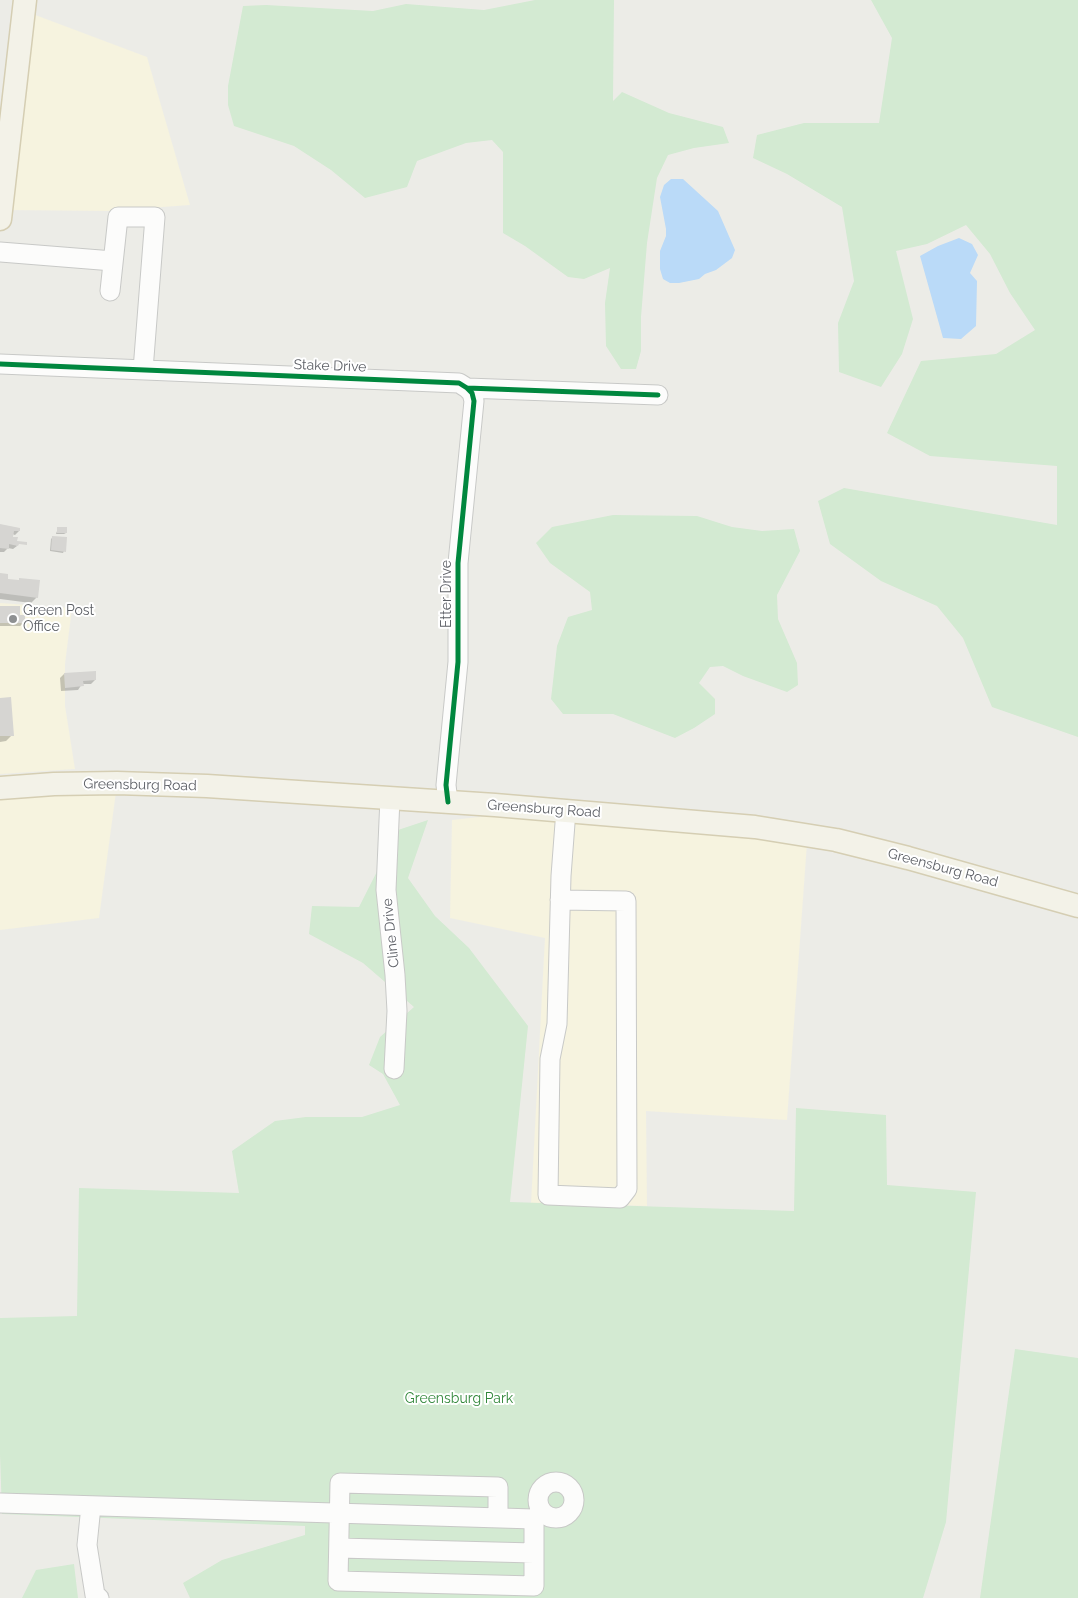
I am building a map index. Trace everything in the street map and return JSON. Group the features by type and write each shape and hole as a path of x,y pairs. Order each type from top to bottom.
{"main road":[{"path":"0,219 25,0"},
{"name":"Greensburg Road","path":"0,788 54,784 117,783 207,786 566,810 755,827 836,840 908,858 1078,906"}],"street":[{"path":"110,291 118,217 155,218 142,370"},
{"path":"0,252 113,261"},
{"name":"Stake Drive","path":"0,364 459,383 467,388 658,395"},
{"name":"Etter Drive","path":"448,802 446,785 458,662 458,563 474,401 472,393 467,388"},
{"name":"Cline Drive","path":"390,798 386,890 396,1002 394,1069"},
{"path":"560,900 626,901 627,1189 620,1198 548,1195 550,1059 557,1024 560,900 566,810"},
{"path":"0,1503 91,1506 339,1513 498,1518 539,1516 534,1553 534,1586 338,1581 339,1513 340,1483 498,1487 498,1518"},
{"path":"91,1506 87,1545 95,1595 100,1598"},
{"path":"339,1548 534,1553"}],"shaded area":[{"path":"30,13 147,57 190,205 107,211 6,210"},
{"path":"0,603 72,608 65,664 65,706 75,769 0,774"},
{"path":"0,791 116,792 99,918 0,930"},
{"path":"497,815 807,843 787,1120 646,1111 647,1206 531,1203 545,938 450,918 452,820"}],"green space":[{"path":"535,0 614,0 613,101 622,92 669,113 723,127 729,143 694,148 668,155 657,178 647,243 641,317 641,351 636,369 621,369 606,346 605,303 610,268 584,279 568,277 525,246 503,233 503,152 492,140 466,143 417,161 407,187 365,198 331,170 294,146 234,126 228,105 228,86 243,6 266,5 373,11 406,4 484,10"},
{"path":"871,0 1078,0 1078,737 992,707 963,638 937,606 881,581 830,544 818,501 844,488 1057,525 1057,466 930,456 887,433 921,361 996,354 1035,330 1010,293 990,254 966,225 927,244 896,251 913,319 902,354 881,387 839,372 838,323 854,281 842,207 787,174 753,158 757,135 804,123 879,123 892,38"},
{"path":"613,515 697,516 732,527 762,531 794,529 800,551 777,595 778,619 797,663 798,685 787,692 743,676 723,666 710,667 699,683 715,699 715,714 675,738 613,714 563,714 551,699 557,646 568,617 592,610 590,592 550,563 536,543 552,527"},
{"name":"Greensburg Park","path":"428,820 408,878 435,916 469,948 528,1026 510,1202 794,1211 796,1108 886,1115 887,1185 976,1192 946,1522 923,1598 190,1598 183,1583 222,1560 305,1535 305,1526 2,1514 0,1318 77,1316 79,1188 239,1193 232,1151 275,1121 306,1117 362,1117 400,1105 383,1074 369,1065 380,1037 414,1007 363,963 309,934 312,906 359,907 398,830"},
{"path":"1015,1349 1078,1358 1078,1598 980,1598"},
{"path":"74,1564 78,1598 22,1598 36,1570"}],"water":[{"path":"671,179 683,179 718,211 735,250 732,258 716,270 705,274 699,279 679,283 670,283 663,279 660,269 660,251 666,236 666,229 660,197 664,185"},
{"path":"959,238 972,244 978,255 970,273 977,281 976,326 961,339 943,338 920,256 938,246"}],"building":[{"path":"0,524 20,528 20,531 14,531 13,537 18,537 17,541 27,542 27,545 9,544 9,549 0,548"},
{"path":"57,527 67,527 67,533 57,533"},
{"path":"52,536 67,537 66,552 51,550"},
{"path":"0,573 8,574 8,579 40,580 38,598 0,593"},
{"name":"Green Post Office","path":"0,606 20,606 20,615 25,615 25,623 0,623"},
{"path":"96,671 96,680 83,681 84,686 65,688 64,673"},
{"path":"11,697 14,736 0,736 0,698"}],"cycle path":[{"path":"0,364 459,383 467,388 658,395"},
{"path":"448,802 446,785 458,662 458,563 474,401 472,393 467,388"}],"place":[{"name":"Green Post Office","path":"13,619"}]}
